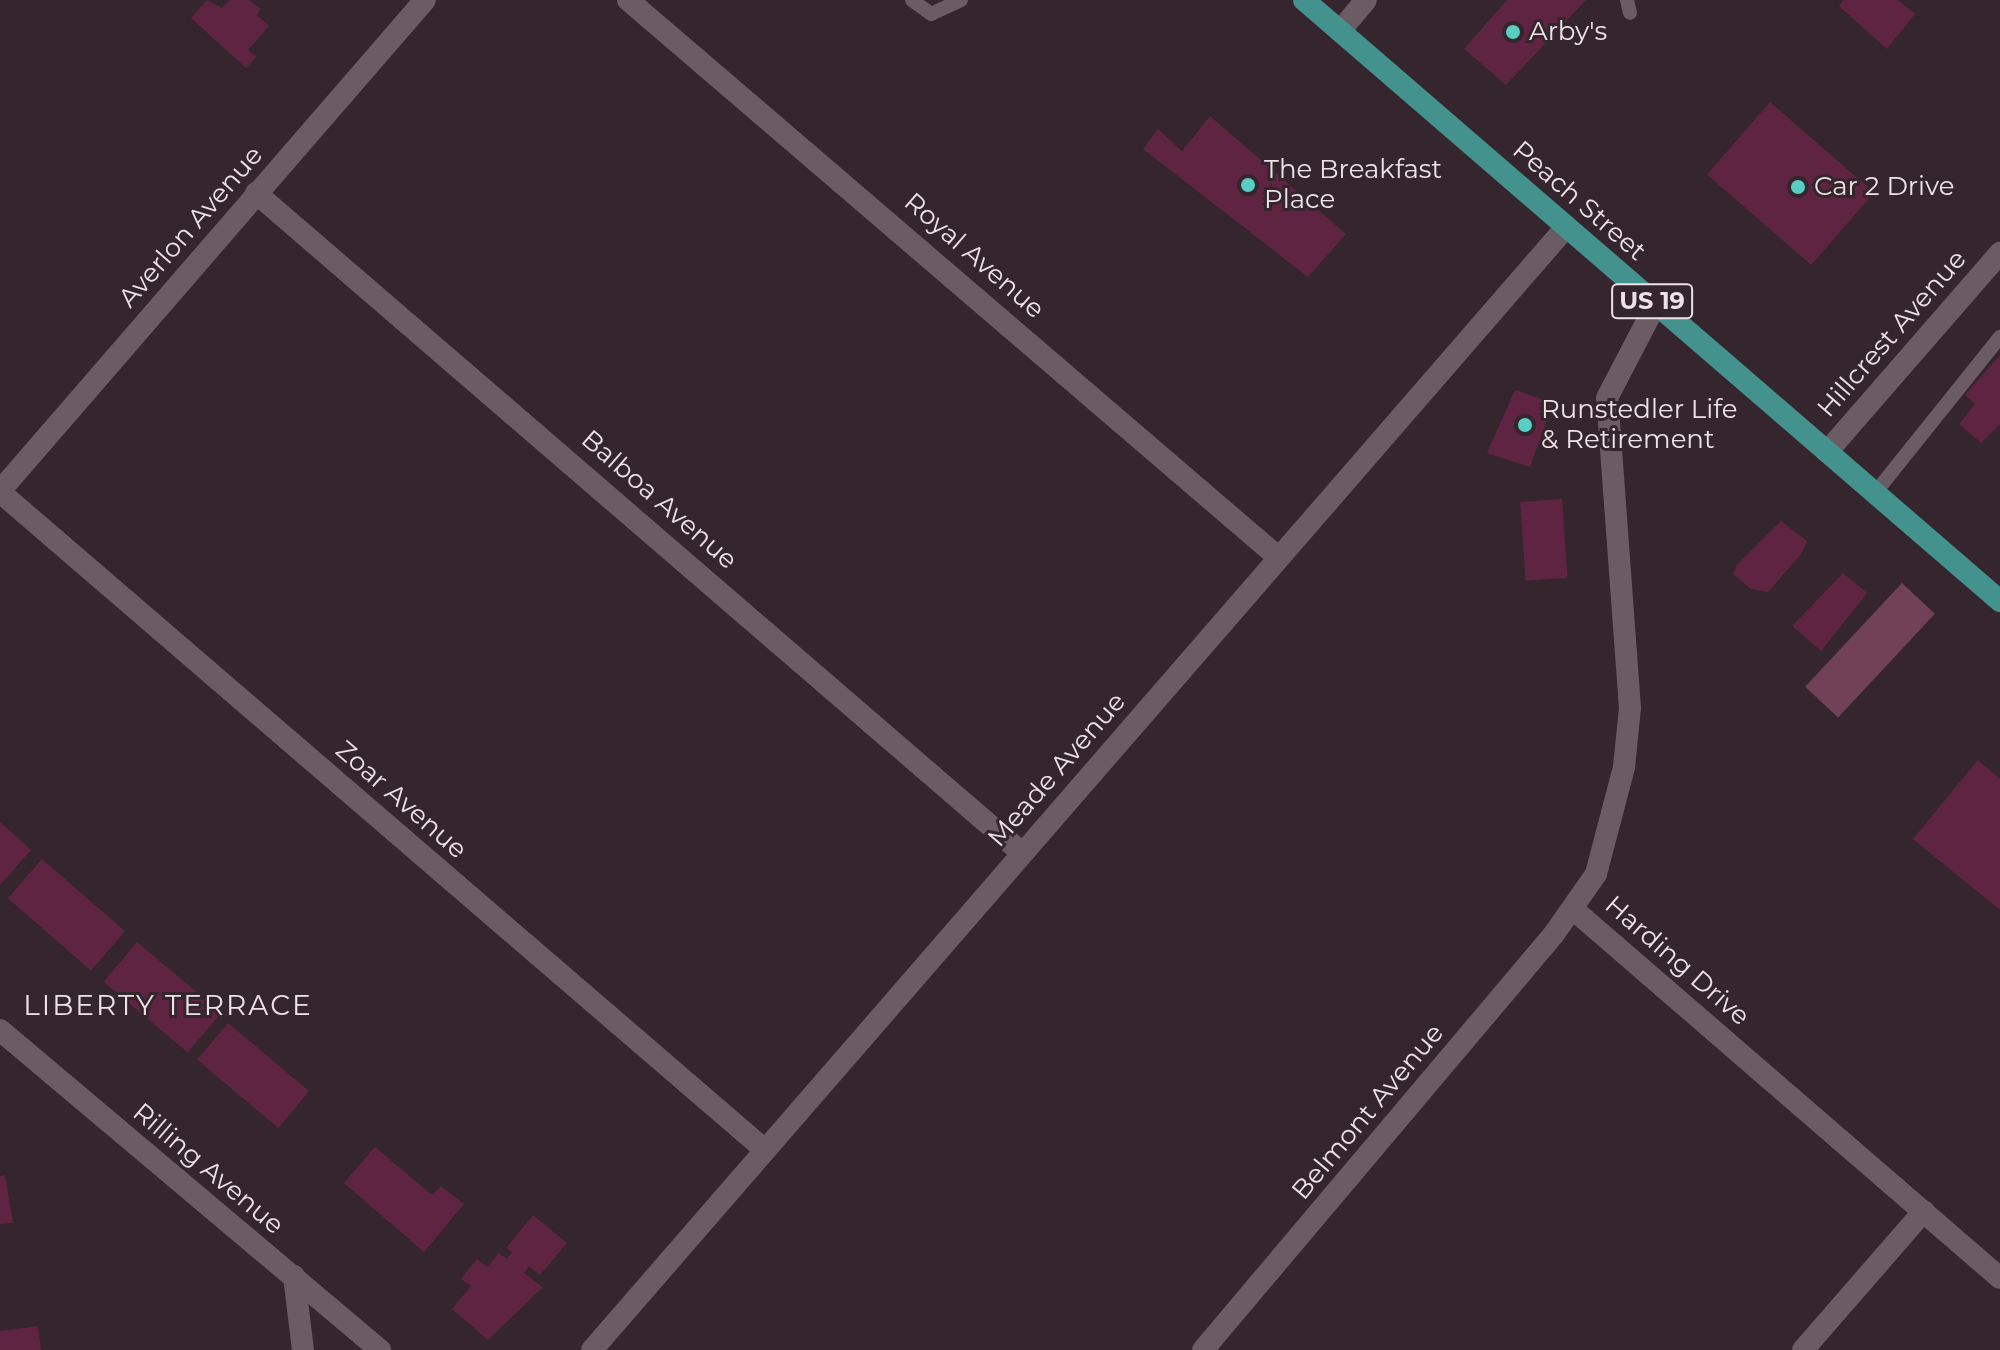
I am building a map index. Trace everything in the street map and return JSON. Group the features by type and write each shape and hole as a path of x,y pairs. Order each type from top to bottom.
{"main road":[{"name":"Peach Street","path":"1304,0 2000,601"}],"street":[{"name":"Averlon Avenue","path":"0,492 425,0"},
{"name":"Royal Avenue","path":"628,0 1279,558"},
{"path":"1340,31 1366,0"},
{"name":"Balboa Avenue","path":"256,193 1022,853"},
{"name":"Meade Avenue","path":"592,1350 1566,227"},
{"name":"Hillcrest Avenue","path":"1827,452 2000,253"},
{"name":"Harding Drive","path":"1656,304 1607,398 1630,708 1608,832 1596,874 1574,910 2000,1278"},
{"name":"Zoar Avenue","path":"0,492 765,1150"},
{"name":"Belmont Avenue","path":"1203,1350 1574,910"},
{"name":"Rilling Avenue","path":"0,1030 380,1350"},
{"path":"1803,1350 1924,1211"},
{"path":"294,1276 303,1350"}],"lane":[{"path":"912,0 931,14 961,0"},
{"path":"1875,493 2000,337"}],"shaded area":[{"path":"1902,583 1935,614 1838,718 1805,687"}],"building":[{"path":"207,0 222,8 230,0 249,0 261,9 257,15 269,26 248,50 256,57 246,68 191,18"},
{"path":"1507,0 1586,0 1506,85 1464,49"},
{"path":"1844,0 1898,0 1915,14 1887,49 1839,6"},
{"path":"1770,102 1874,193 1811,265 1707,174"},
{"path":"1210,116 1346,234 1308,277 1143,149 1158,129 1182,151"},
{"path":"2000,355 2000,424 1981,443 1959,424 1975,404 1965,395"},
{"path":"1515,390 1553,403 1530,467 1487,453"},
{"path":"1562,499 1568,578 1526,581 1520,502"},
{"path":"1781,521 1807,541 1802,553 1768,592 1751,589 1733,574 1736,566"},
{"path":"1843,573 1867,593 1821,651 1792,626"},
{"path":"1978,760 2000,779 2000,910 1913,839"},
{"path":"0,822 31,850 0,885"},
{"path":"42,859 125,931 91,970 8,898"},
{"path":"137,942 221,1013 188,1053 104,982"},
{"path":"228,1023 309,1091 278,1128 197,1060"},
{"path":"375,1147 432,1195 441,1186 464,1204 424,1252 344,1183"},
{"path":"5,1175 13,1223 0,1224 0,1176"},
{"path":"533,1215 567,1243 540,1275 529,1266 524,1273 543,1287 488,1340 452,1309 471,1286 461,1279 477,1259 487,1267 499,1253 507,1259 512,1252 506,1248"},
{"path":"38,1326 41,1350 0,1350 0,1331"}],"place":[{"name":"Arby's","path":"1513,32"},
{"name":"The Breakfast Place","path":"1248,185"},
{"name":"Car 2 Drive","path":"1798,187"},
{"name":"Runstedler Life & Retirement","path":"1525,425"}],"district":[{"name":"LIBERTY TERRACE","path":"168,1005"}]}
